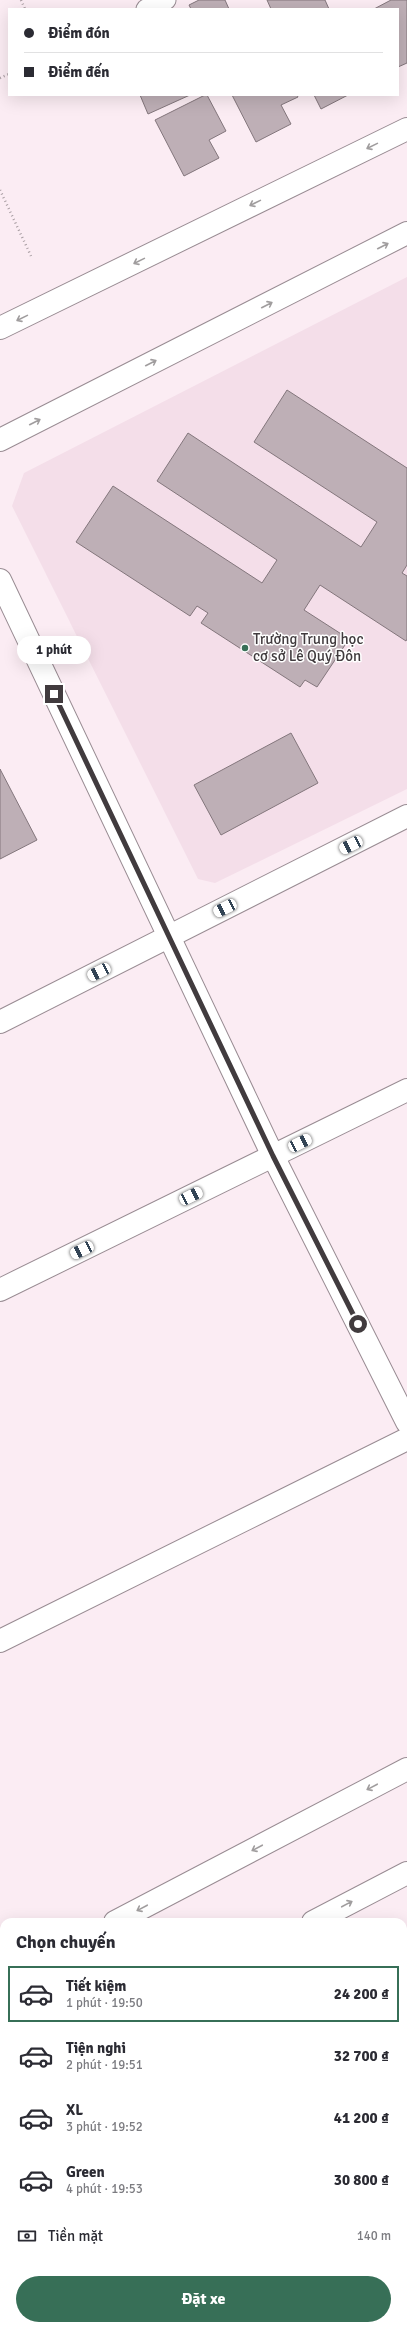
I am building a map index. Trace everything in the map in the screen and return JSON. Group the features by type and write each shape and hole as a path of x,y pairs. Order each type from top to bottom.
{"street":[{"path":"0,328 407,129"},
{"path":"0,440 407,234"},
{"path":"0,580 273,1156 407,1422"},
{"path":"0,1022 407,816"},
{"path":"0,1290 407,1090"},
{"path":"0,1641 407,1439"},
{"path":"123,1918 407,1769"},
{"path":"321,1918 407,1873"}],"lane":[{"path":"148,8 166,0"}],"path":[{"path":"0,190 31,256"}],"shaded area":[{"name":"Trường Trung học cơ sở Lê Quý Đôn","path":"407,277 407,789 215,883 198,879 12,506 24,473"}],"building":[{"path":"199,0 225,0 229,8 190,8 189,5"},
{"path":"267,0 325,0 329,8 271,8"},
{"path":"391,0 407,0 407,63 399,67 399,8 376,8"},
{"path":"140,96 188,96 148,114"},
{"path":"203,96 208,96 226,131 209,140 219,158 184,176 155,120"},
{"path":"233,96 298,96 281,105 291,124 256,142"},
{"path":"314,96 346,96 321,109"},
{"path":"287,390 407,468 407,565 402,573 407,576 407,639 406,641 320,585 304,610 349,639 317,687 305,680 300,687 201,623 208,613 197,606 190,616 76,542 113,486 262,583 277,560 157,481 188,433 361,547 377,522 254,442"},
{"path":"291,733 318,783 221,835 194,785"},
{"path":"0,769 37,840 0,859"}],"place":[{"name":"Trường Trung học cơ sở Lê Quý Đôn","path":"245,648"}],"route":[{"path":"54,694 273,1156 358,1324"}]}
